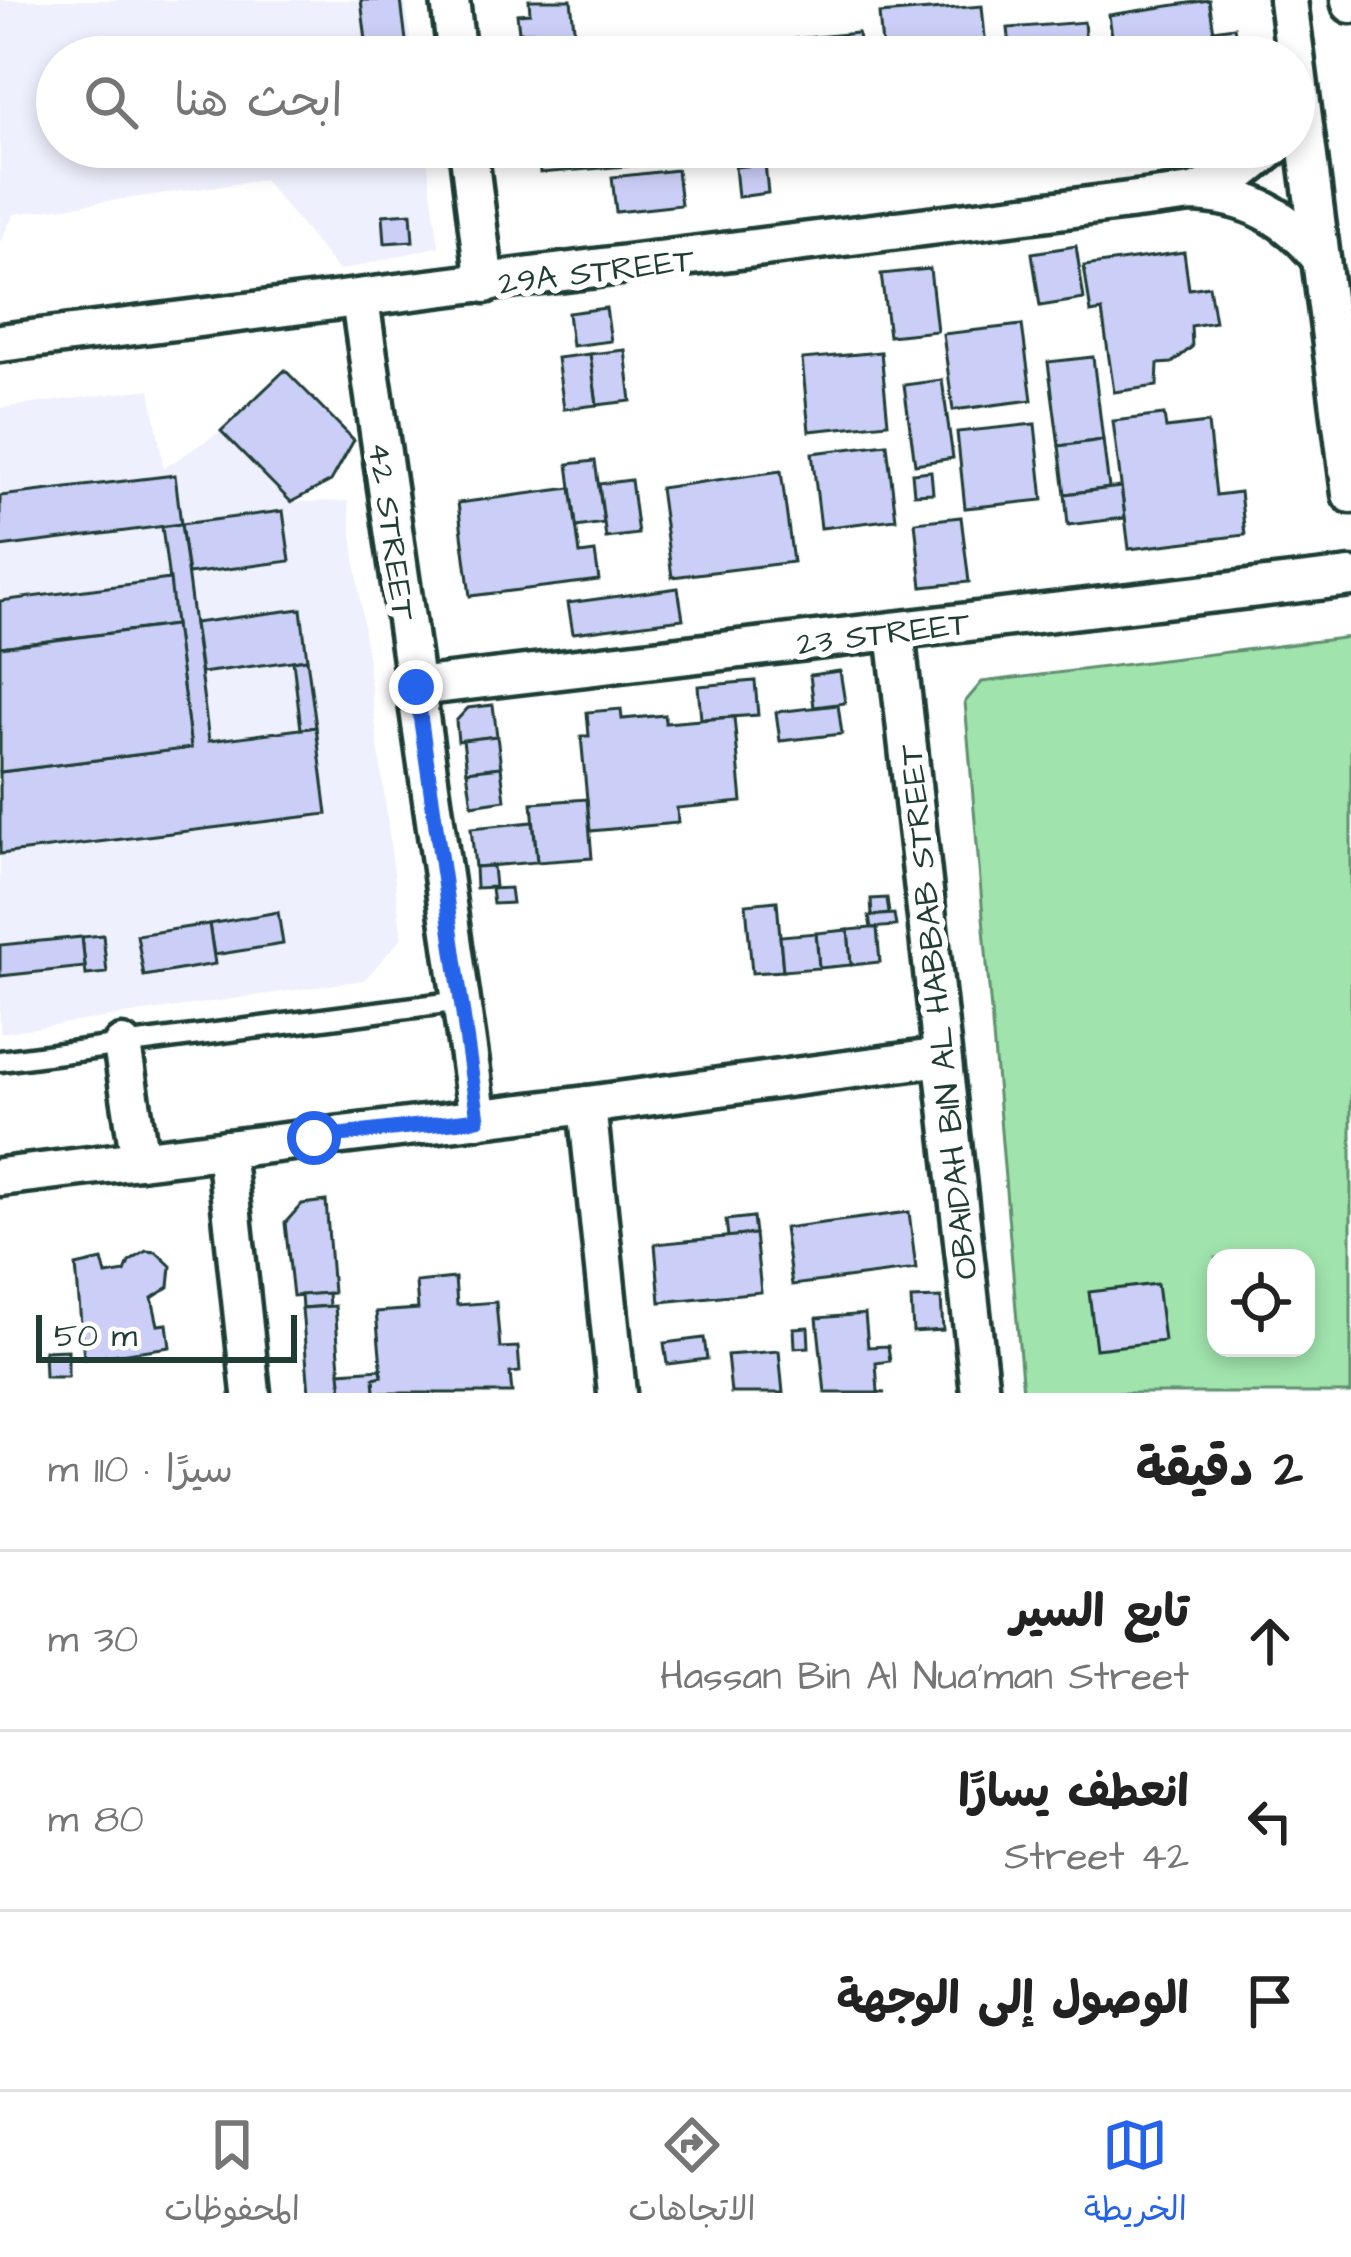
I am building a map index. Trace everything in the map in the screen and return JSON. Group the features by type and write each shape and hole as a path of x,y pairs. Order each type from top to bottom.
{"street":[{"path":"450,0 454,36"},
{"path":"1288,0 1291,36"},
{"path":"471,168 485,284"},
{"name":"29A STREET","path":"1192,193 1247,168"},
{"path":"1306,168 1351,494"},
{"name":"29A STREET","path":"0,343 1192,193 1217,194 1266,209 1296,231 1321,259"},
{"name":"42 STREET","path":"360,300 478,1119"},
{"name":"23 STREET","path":"416,687 1351,577"},
{"name":"OBAIDAH BIN AL HABBAB STREET","path":"895,631 980,1393"},
{"path":"122,1045 140,1160"},
{"path":"0,1178 942,1057"},
{"path":"587,1105 617,1393"},
{"path":"225,1149 251,1393"}],"lane":[{"path":"0,1061 461,1001"}],"shaded area":[{"path":"0,0 405,0 410,36 36,36 36,168 428,168 439,246 339,271 264,180 14,214 0,242"},
{"path":"150,389 164,468 221,431 291,502 348,501 402,938 364,980 0,1033 0,408"}],"green space":[{"path":"1351,637 1351,1393 1023,1393 965,702 982,682"}],"building":[{"path":"361,0 401,0 405,36 365,36"},
{"path":"529,0 571,0 575,36 519,32 517,14 530,13"},
{"path":"1209,0 1215,36 1112,36 1109,15"},
{"path":"982,6 985,36 881,36 879,14"},
{"path":"1084,22 1085,36 1009,36 1008,28"},
{"path":"1234,27 1235,36 1214,36 1213,30"},
{"path":"540,168 604,168 540,173"},
{"path":"735,168 765,168 768,193 738,197"},
{"path":"677,170 681,205 616,212 612,177"},
{"path":"411,213 413,241 385,243 383,215"},
{"path":"1076,246 1084,299 1040,306 1032,253"},
{"path":"1184,252 1189,289 1209,286 1215,322 1191,326 1192,347 1172,363 1158,364 1157,386 1114,392 1102,311 1091,313 1084,266"},
{"path":"930,269 937,331 889,336 881,274"},
{"path":"606,308 611,341 572,346 568,313"},
{"path":"1022,325 1032,400 953,410 943,334"},
{"path":"625,350 631,401 597,405 590,354"},
{"path":"881,352 888,423 809,431 802,359"},
{"path":"590,354 597,405 564,409 557,358"},
{"path":"1093,357 1103,440 1059,446 1048,362"},
{"path":"285,370 354,440 331,481 291,502 221,431"},
{"path":"942,380 953,458 915,464 904,385"},
{"path":"1164,415 1166,428 1208,423 1216,495 1240,492 1245,535 1129,549 1113,421"},
{"path":"1035,424 1043,500 965,508 957,432"},
{"path":"1103,440 1109,488 1065,494 1059,446"},
{"path":"887,444 896,519 821,528 812,453"},
{"path":"595,461 604,523 576,527 568,464"},
{"path":"781,471 793,562 672,577 660,488"},
{"path":"931,471 933,493 914,494 912,473"},
{"path":"175,475 181,524 0,547 0,496"},
{"path":"631,480 638,534 606,538 599,484"},
{"path":"1121,487 1125,518 1068,525 1065,494"},
{"path":"571,488 580,554 595,552 599,580 470,596 458,503"},
{"path":"283,511 290,561 188,574 181,524"},
{"path":"961,517 969,582 922,587 915,522"},
{"path":"181,524 209,741 316,727 327,814 0,854 0,772 191,748 162,527"},
{"path":"170,579 175,625 0,647 0,601"},
{"path":"678,588 683,619 573,633 568,603"},
{"path":"301,609 307,659 201,673 194,623"},
{"path":"175,625 191,748 0,772 0,647"},
{"path":"307,659 316,727 301,729 293,661"},
{"path":"840,671 845,703 814,707 810,675"},
{"path":"755,681 758,715 701,719 698,686"},
{"path":"493,705 497,736 458,741 456,721 468,708"},
{"path":"838,705 842,734 780,741 776,712"},
{"path":"621,709 622,719 665,715 665,723 734,717 742,802 677,808 678,823 590,831 581,736 589,736 587,712"},
{"path":"497,736 501,767 467,771 463,740"},
{"path":"501,767 505,800 472,805 467,771"},
{"path":"587,799 592,858 537,862 532,803"},
{"path":"533,822 537,862 475,867 471,828"},
{"path":"493,866 495,887 476,888 475,867"},
{"path":"510,888 512,903 493,904 491,889"},
{"path":"887,898 889,914 872,916 871,899"},
{"path":"777,901 783,971 752,973 746,904"},
{"path":"278,912 283,944 214,955 209,924"},
{"path":"894,914 896,926 871,928 869,916"},
{"path":"209,924 215,964 144,976 137,935"},
{"path":"877,928 880,962 851,965 848,930"},
{"path":"848,930 851,965 819,968 816,933"},
{"path":"816,933 819,968 783,971 780,936"},
{"path":"103,935 107,973 86,975 82,937"},
{"path":"82,937 85,967 0,976 0,945"},
{"path":"326,1201 333,1293 293,1296 285,1223 302,1204"},
{"path":"909,1212 916,1269 792,1285 784,1228"},
{"path":"753,1217 755,1234 728,1237 726,1220"},
{"path":"755,1234 761,1292 660,1302 655,1244"},
{"path":"146,1251 156,1252 171,1266 169,1287 152,1298 158,1325 167,1324 170,1347 84,1359 76,1266 102,1260 106,1275 125,1272 129,1262"},
{"path":"455,1278 457,1305 496,1302 500,1348 518,1347 520,1372 510,1373 512,1393 375,1393 374,1378 382,1376 376,1312 418,1309 416,1282"},
{"path":"1157,1284 1164,1341 1096,1349 1089,1292"},
{"path":"328,1293 329,1306 302,1308 301,1295"},
{"path":"941,1298 943,1330 913,1332 911,1299"},
{"path":"335,1306 342,1393 309,1393 302,1308"},
{"path":"865,1314 868,1347 888,1346 890,1361 876,1363 878,1392 885,1393 825,1393 817,1318"},
{"path":"808,1327 809,1347 795,1348 794,1328"},
{"path":"704,1338 707,1359 667,1364 664,1343"},
{"path":"68,1350 68,1377 45,1377 44,1351"},
{"path":"779,1351 783,1393 731,1393 727,1355"},
{"path":"381,1369 382,1376 374,1378 375,1393 342,1393 340,1372"}],"route":[{"path":"314,1138 478,1119 416,687"}]}
